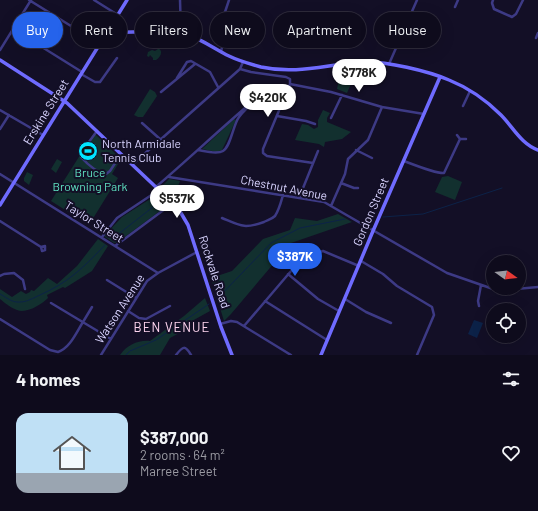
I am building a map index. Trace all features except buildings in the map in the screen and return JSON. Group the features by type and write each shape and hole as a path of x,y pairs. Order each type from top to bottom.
{"street":[{"path":"23,12 30,0 71,25"},
{"path":"94,0 113,12"},
{"name":"Erskine Street","path":"120,12 127,0"},
{"path":"180,0 180,12"},
{"path":"221,52 224,38 223,18 229,0"},
{"path":"389,64 417,0"},
{"path":"455,7 458,0"},
{"path":"494,0 492,3 494,9 512,17 516,14 523,0"},
{"path":"0,50 12,31"},
{"path":"536,38 538,33"},
{"path":"202,41 243,62 268,68 294,70 313,69 364,62 389,64 440,77 471,90 494,108 526,143 538,150"},
{"path":"43,48 94,82 100,82 117,58"},
{"name":"Erskine Street","path":"0,205 98,48"},
{"name":"Rockvale Road","path":"0,60 64,101 173,202 188,225 220,324 232,355"},
{"path":"177,78 187,62 191,61 210,72 218,87"},
{"path":"133,164 240,69 243,62"},
{"path":"161,92 195,64"},
{"path":"240,69 290,79 290,84 263,149 264,153 267,156 313,163"},
{"name":"Gordon Street","path":"321,355 373,230 440,77"},
{"path":"290,84 331,92 382,107 424,114"},
{"path":"463,106 471,90"},
{"path":"331,118 342,95"},
{"path":"102,237 117,218 153,194 168,177 246,109 252,100"},
{"path":"331,206 341,183 348,159 368,140 382,107"},
{"path":"0,110 43,135"},
{"path":"0,129 9,115"},
{"path":"198,150 218,153 223,151 227,145 238,116"},
{"path":"277,116 315,124"},
{"path":"142,123 160,140"},
{"path":"97,130 83,150 81,157 86,164 100,173 106,174 110,171 122,154"},
{"path":"457,135 460,139"},
{"path":"404,161 442,174 444,173 460,139"},
{"path":"460,139 466,139"},
{"path":"356,150 372,158"},
{"path":"299,198 318,152"},
{"name":"Taylor Street","path":"0,174 158,273"},
{"name":"Chestnut Avenue","path":"168,177 320,202 331,206 447,273 486,287"},
{"path":"341,183 358,188"},
{"path":"222,218 245,227 272,219 276,215 284,196"},
{"path":"115,246 173,202"},
{"path":"0,221 41,247"},
{"path":"244,326 301,258 321,251 359,266"},
{"name":"Watson Avenue","path":"101,355 147,281 158,273 197,252"},
{"path":"361,261 383,274 397,286 432,307 434,315 417,355"},
{"path":"0,276 14,273 23,280 25,289"},
{"path":"288,274 318,299 340,311"},
{"path":"107,280 136,298"},
{"path":"479,306 478,302 481,285"},
{"path":"526,288 538,287"},
{"path":"345,299 366,312 391,323"},
{"path":"265,301 328,340"},
{"path":"51,303 111,339"},
{"path":"128,311 139,318 146,319 170,306"},
{"path":"0,319 50,350 58,353 69,344 92,308"},
{"path":"220,324 235,321 291,355"},
{"path":"176,355 181,348 184,348 188,349 191,355"}],"green space":[{"path":"157,48 160,50 161,52 158,59 153,60 150,55 149,57 147,56 148,52 158,49"},
{"path":"358,68 347,93 337,89 340,75 336,71"},
{"path":"150,89 155,92 157,96 143,117 134,115"},
{"path":"323,110 330,113 327,118 327,122 351,132 342,139 325,142 324,147 319,144 295,140 302,124 308,125 314,129 318,127 318,120"},
{"path":"234,119 236,120 222,150 217,152 202,149"},
{"name":"Bruce Browning Park","path":"94,133 121,159 112,174 118,178 89,225 51,201"},
{"path":"57,159 62,162 56,173 51,169"},
{"path":"27,172 33,175 29,185 24,181"},
{"path":"448,176 462,182 455,200 435,192 442,177"},
{"path":"169,179 180,181 174,197 162,186"},
{"path":"158,194 168,205 118,242 114,243 104,236 122,217"},
{"path":"338,214 352,222 291,243 224,321 211,278 232,271 263,239 290,230 295,218 317,221"},
{"path":"98,239 108,246 92,271 65,288 63,287 47,295 48,298 42,303 30,310 21,311 13,308 0,299 0,289 12,297 21,291 26,294 31,290 34,291 48,278 57,284 77,266"},
{"path":"205,298 210,311 192,321 185,330 170,338 160,355 120,355 126,348 133,344 141,341 150,341 184,316"}],"water":[{"path":"474,320 483,323 477,338 468,334"}],"waterway":[{"path":"383,217 423,214 502,188"},
{"path":"112,239 162,200"},
{"path":"217,299 271,243 300,228 345,219"},
{"path":"0,294 12,301 17,302 32,299 68,280 105,245"},
{"path":"126,355 130,351 156,340 209,304"}],"place":[{"name":"North Armidale Tennis Club","path":"88,151"}],"district":[{"name":"BEN VENUE","path":"172,327"}]}
